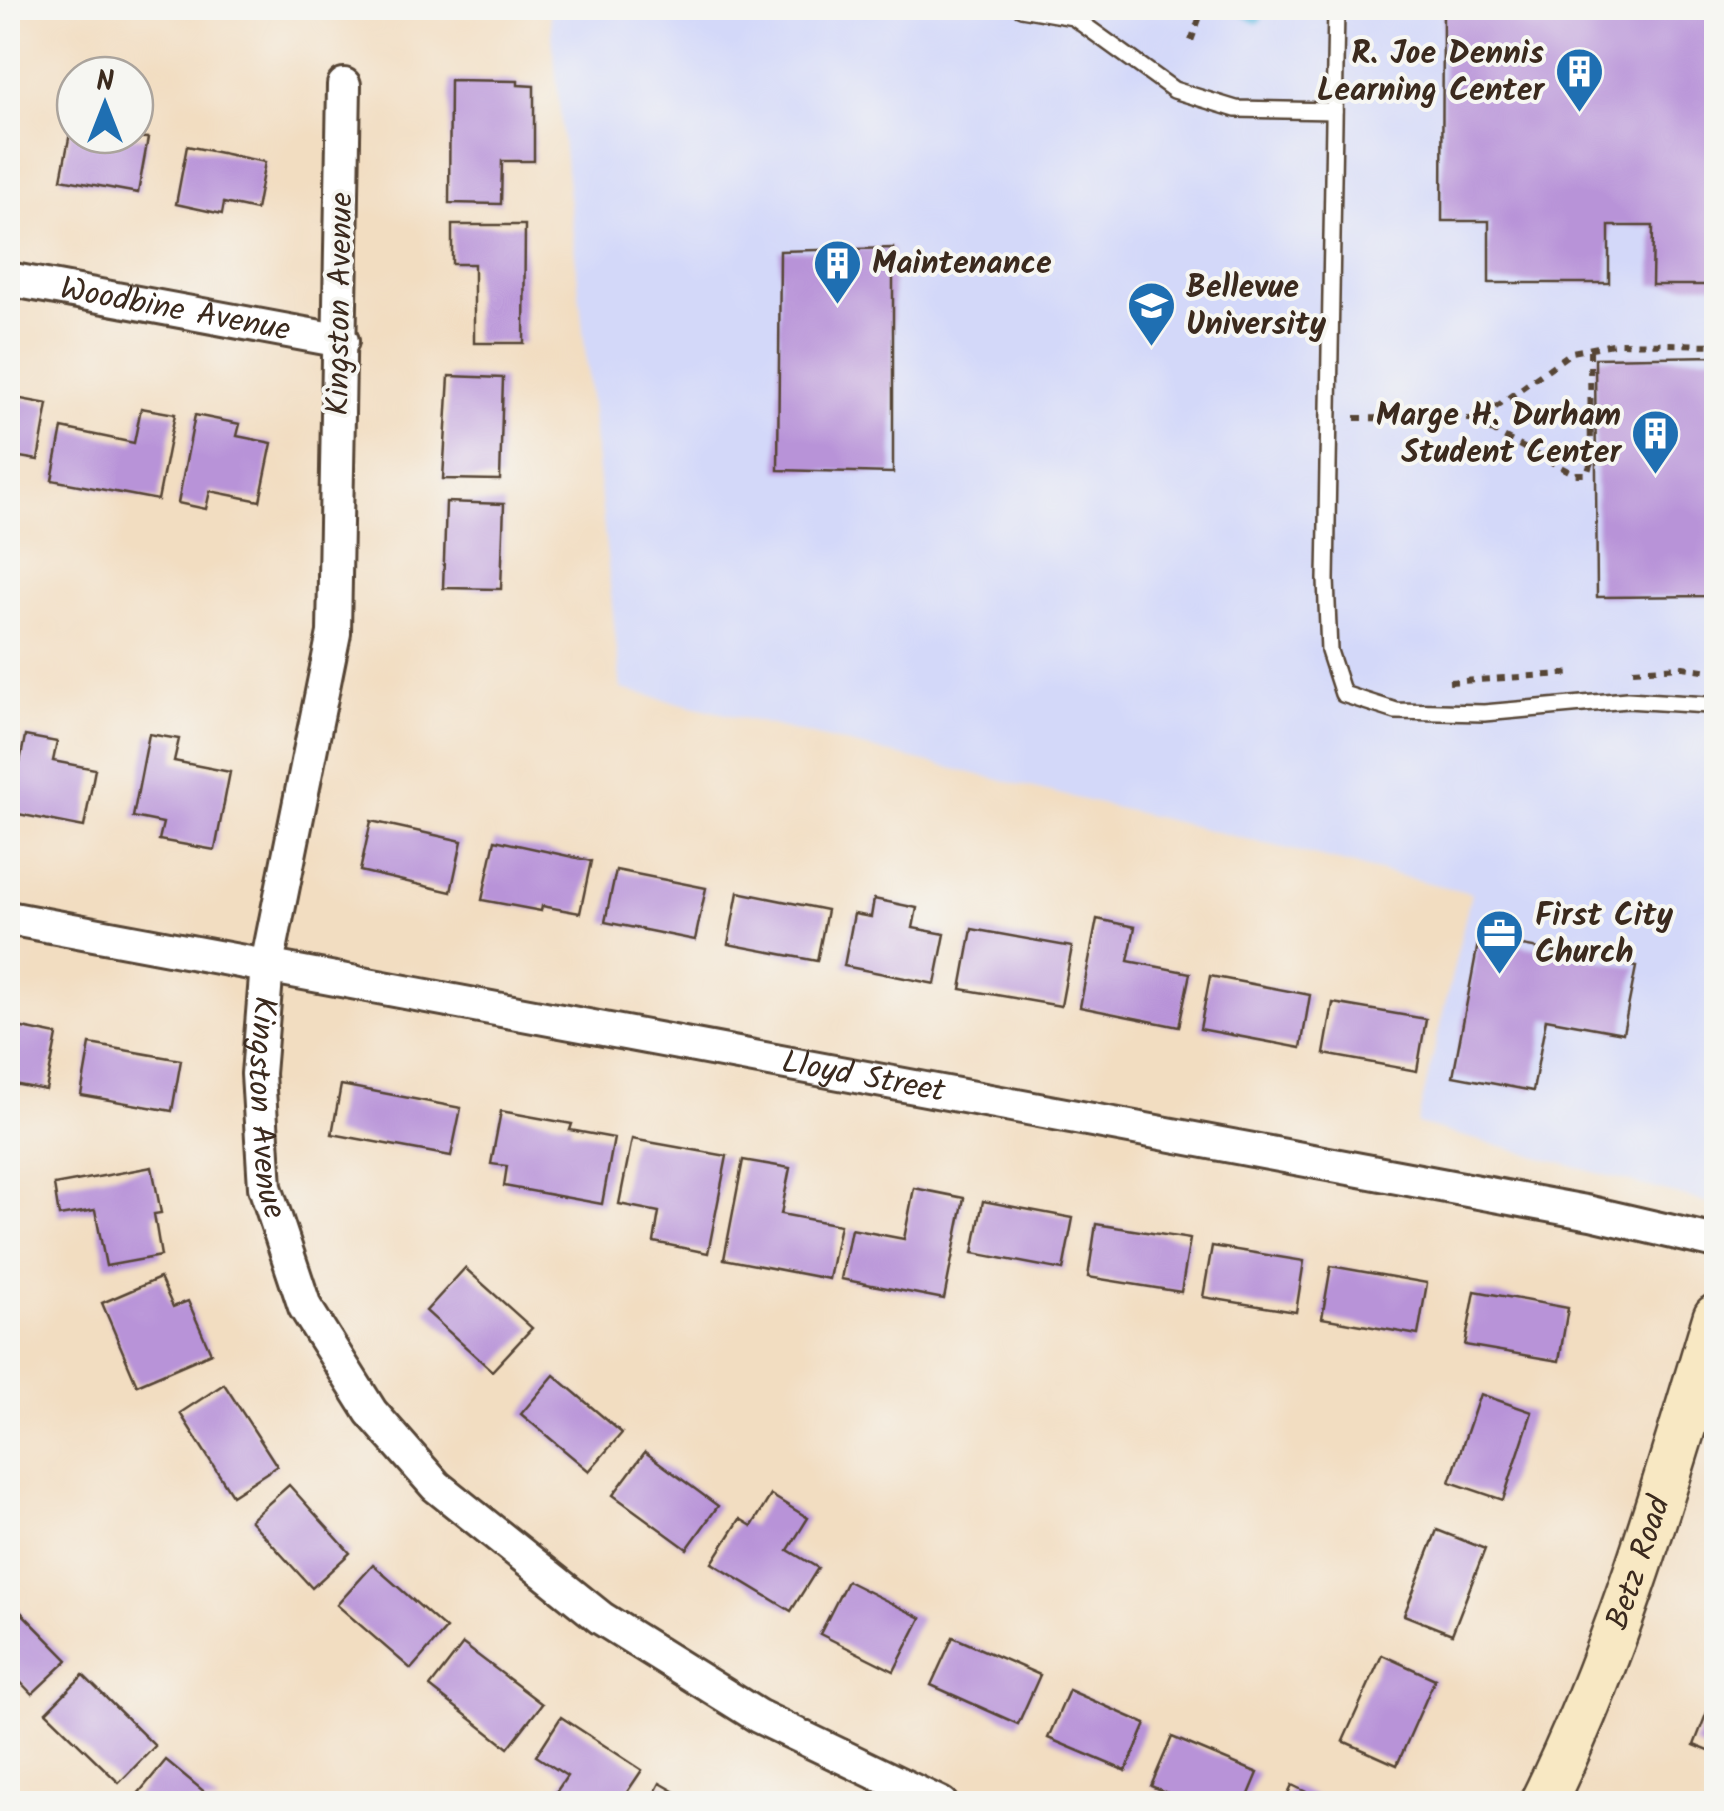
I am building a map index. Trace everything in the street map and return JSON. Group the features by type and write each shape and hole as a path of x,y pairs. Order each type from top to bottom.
{"street":[{"name":"Kingston Avenue","path":"344,85 334,633 267,965 258,1074 265,1187 304,1306 371,1412 436,1486 601,1618 758,1716 941,1804"},
{"name":"Woodbine Avenue","path":"8,279 342,340"},
{"name":"Lloyd Street","path":"8,918 1591,1213 1716,1242"},
{"name":"Betz Road","path":"1542,1804 1575,1737 1645,1551 1716,1317"}],"lane":[{"path":"1021,8 1072,17 1174,90 1236,110 1334,112"},
{"path":"1336,8 1326,580 1329,652 1343,694 1396,711 1484,713 1627,700 1708,706 1716,711"}],"path":[{"path":"1191,41 1203,8"},
{"path":"1369,418 1479,419 1572,352 1618,343 1716,345"},
{"path":"1479,419 1490,430 1574,474 1587,474 1591,462 1590,349"},
{"path":"1626,670 1683,666 1716,672"},
{"path":"1436,682 1588,673"}],"shaded area":[{"name":"Bellevue University","path":"549,8 1716,8 1716,1205 1417,1124 1471,893 621,689"}],"building":[{"name":"R. Joe Dennis Learning Center","path":"1443,8 1716,8 1716,285 1652,285 1653,226 1609,226 1609,283 1489,283 1489,221 1442,221"},
{"path":"450,80 518,81 518,85 534,86 534,161 502,161 501,204 449,203"},
{"path":"187,146 265,162 256,210 224,203 222,214 176,204"},
{"path":"66,155 145,155 138,193 61,179"},
{"path":"452,225 525,225 524,343 474,343 474,264 452,264"},
{"name":"Maintenance","path":"893,248 893,473 778,470 780,251"},
{"name":"Marge H. Durham Student Center","path":"1716,356 1716,596 1597,597 1595,358"},
{"path":"449,376 503,378 500,480 443,479"},
{"path":"8,386 10,397 48,404 38,460 8,455"},
{"path":"141,408 175,414 158,500 52,480 62,428 134,443"},
{"path":"195,415 240,424 237,436 272,443 260,501 210,491 206,509 178,503"},
{"path":"446,502 504,504 501,589 443,588"},
{"path":"149,734 179,739 174,761 230,772 215,850 159,840 163,823 133,817"},
{"path":"25,736 57,742 53,761 95,769 84,827 8,812 13,761 20,762"},
{"path":"371,821 462,841 451,892 360,871"},
{"path":"495,840 591,861 580,913 542,906 541,911 482,900"},
{"path":"616,870 706,888 695,940 605,922"},
{"path":"738,892 827,910 817,961 728,944"},
{"path":"874,899 917,908 913,928 945,934 935,984 844,966 854,914 871,917"},
{"path":"1097,919 1135,927 1128,961 1190,973 1179,1027 1080,1007"},
{"path":"972,929 1072,947 1061,1006 961,989"},
{"path":"1479,938 1636,967 1623,1033 1546,1019 1533,1091 1453,1076"},
{"path":"1210,976 1310,995 1301,1048 1200,1029"},
{"path":"1333,1003 1426,1019 1417,1071 1324,1054"},
{"path":"8,1025 57,1035 46,1090 8,1083"},
{"path":"90,1044 181,1060 172,1111 81,1095"},
{"path":"341,1085 461,1108 451,1156 332,1134"},
{"path":"501,1111 572,1124 570,1130 614,1138 602,1204 504,1186 507,1166 491,1164"},
{"path":"632,1139 727,1156 708,1253 654,1242 659,1212 619,1204"},
{"path":"743,1160 790,1168 781,1214 840,1225 829,1279 724,1259"},
{"path":"152,1167 161,1213 154,1214 161,1256 106,1266 95,1210 59,1216 54,1185"},
{"path":"914,1188 964,1198 944,1299 841,1279 851,1229 904,1239"},
{"path":"983,1201 1073,1218 1063,1270 973,1253"},
{"path":"1096,1224 1190,1239 1181,1292 1088,1277"},
{"path":"1212,1246 1304,1261 1296,1312 1203,1297"},
{"path":"1331,1266 1427,1283 1418,1335 1322,1318"},
{"path":"465,1268 532,1328 492,1371 426,1311"},
{"path":"160,1278 173,1307 188,1301 211,1353 137,1385 102,1303"},
{"path":"1475,1291 1568,1308 1559,1361 1465,1345"},
{"path":"554,1375 622,1433 589,1471 521,1414"},
{"path":"224,1384 277,1466 232,1495 180,1413"},
{"path":"1480,1394 1532,1412 1503,1500 1450,1482"},
{"path":"645,1452 718,1506 687,1549 613,1495"},
{"path":"289,1485 350,1553 312,1588 250,1520"},
{"path":"771,1495 808,1518 788,1550 818,1568 791,1611 712,1563 740,1519 752,1526"},
{"path":"1437,1530 1485,1549 1452,1634 1404,1615"},
{"path":"373,1565 446,1629 411,1669 337,1605"},
{"path":"847,1581 921,1618 894,1671 820,1634"},
{"path":"8,1599 68,1660 32,1694 8,1669"},
{"path":"953,1637 1040,1675 1018,1724 931,1685"},
{"path":"463,1644 542,1704 508,1748 430,1687"},
{"path":"1382,1655 1435,1679 1397,1765 1343,1741"},
{"path":"83,1675 155,1746 119,1783 46,1712"},
{"path":"1716,1689 1716,1754 1694,1745"},
{"path":"1069,1690 1146,1724 1126,1771 1048,1738"},
{"path":"561,1717 642,1770 619,1804 548,1804 567,1776 536,1756"},
{"path":"1172,1737 1258,1773 1245,1804 1193,1804 1151,1786"},
{"path":"166,1760 219,1804 137,1804 133,1800"},
{"path":"660,1783 697,1804 649,1804"},
{"path":"1292,1785 1331,1804 1283,1804"}],"waterway":[{"path":"1238,8 1257,18"}],"place":[{"name":"R. Joe Dennis Learning Center","path":"1579,114"},
{"name":"Maintenance","path":"837,306"},
{"name":"Bellevue University","path":"1151,348"},
{"name":"Marge H. Durham Student Center","path":"1656,476"},
{"name":"First City Church","path":"1500,976"}]}
